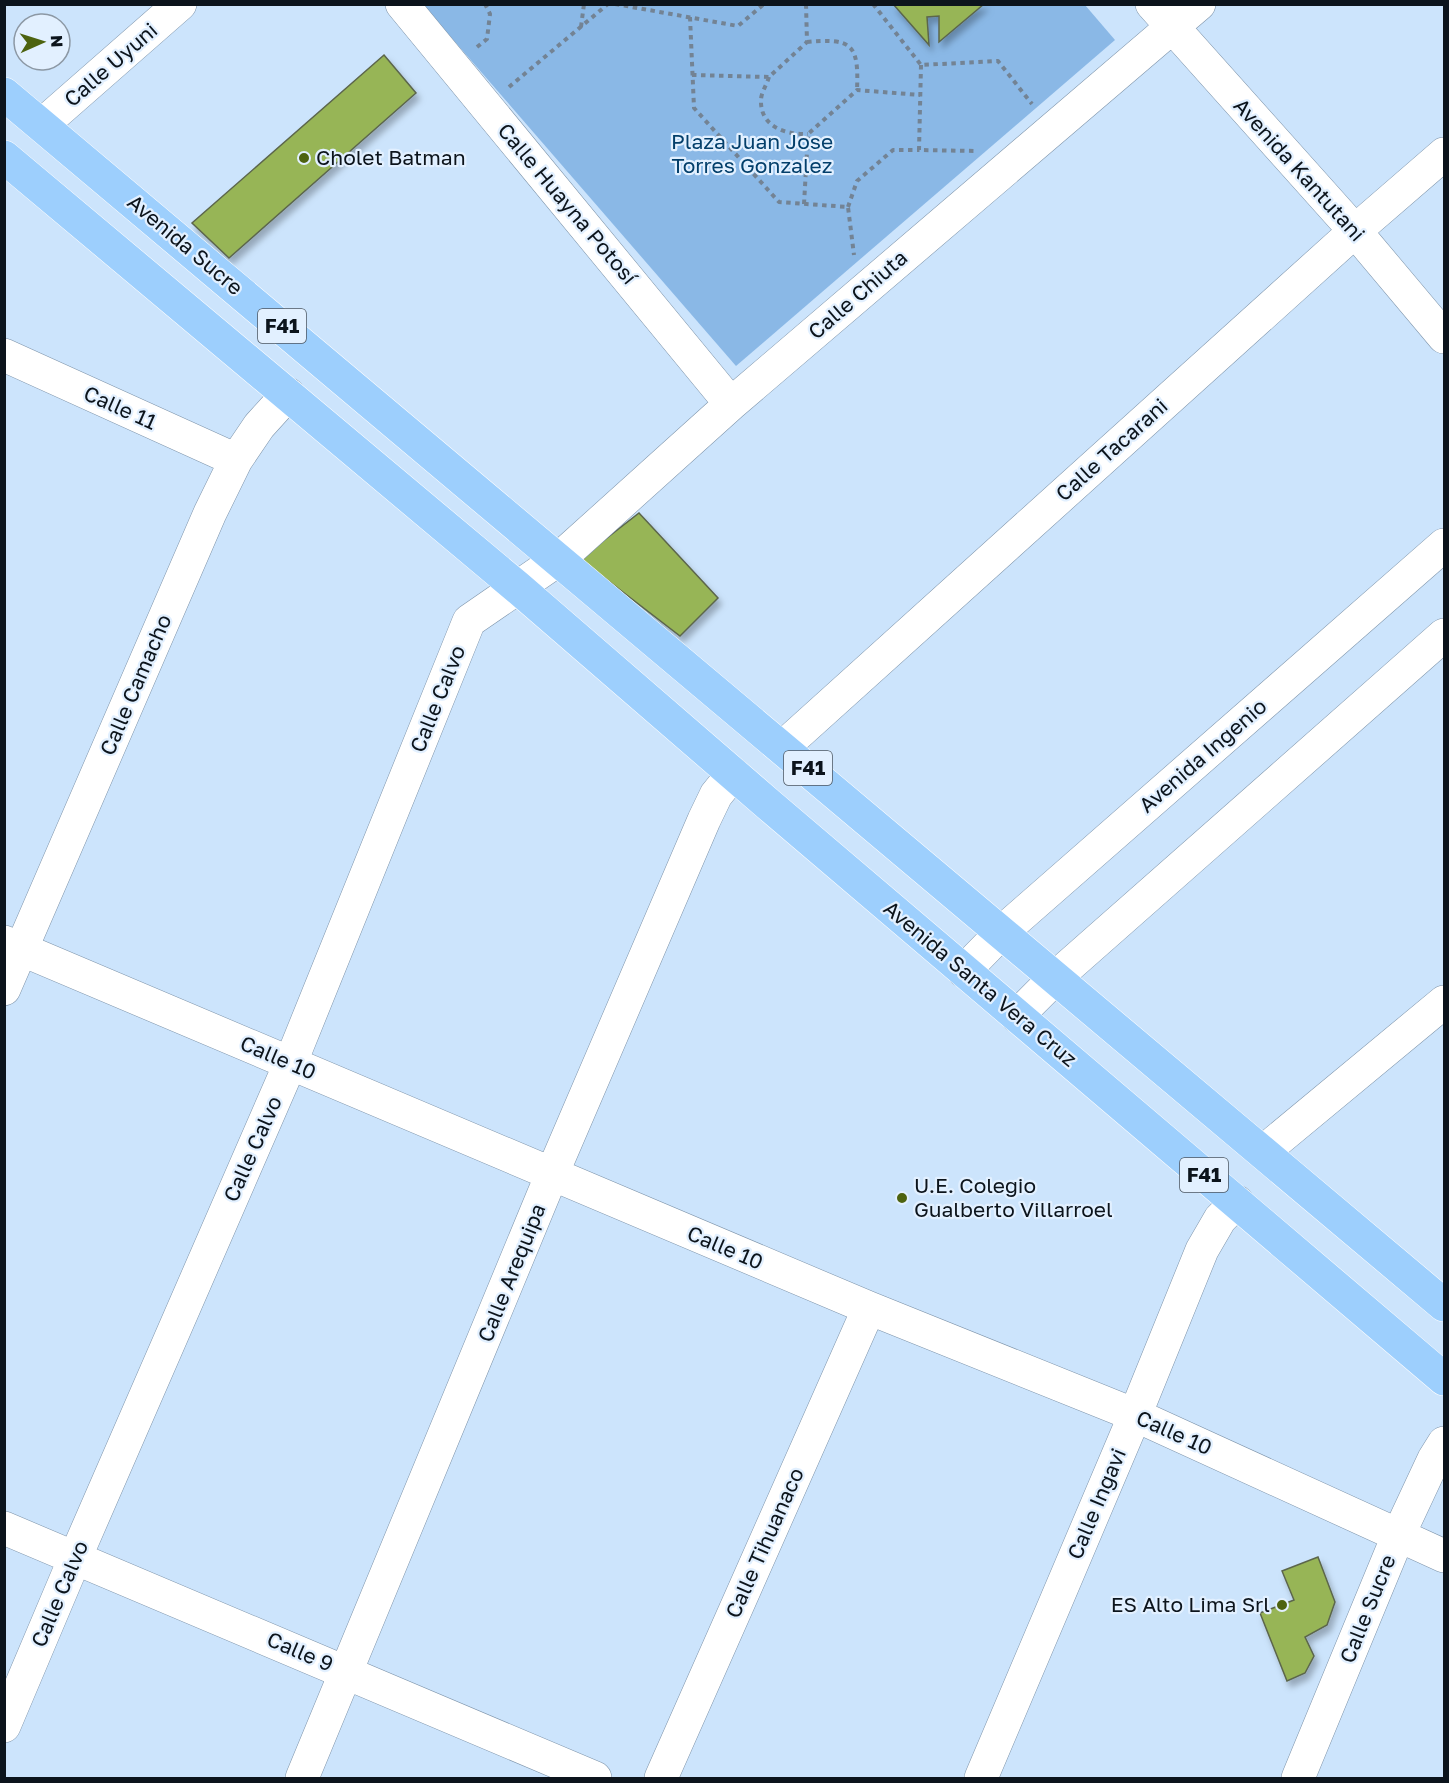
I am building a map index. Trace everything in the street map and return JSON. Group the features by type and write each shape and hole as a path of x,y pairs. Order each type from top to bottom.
{"main road":[{"name":"Avenida Sucre","path":"4,94 559,559"},
{"name":"F41","path":"4,157 518,587"},
{"name":"F41","path":"559,559 1444,1305"},
{"name":"Avenida Santa Vera Cruz","path":"518,587 733,774 1444,1379"}],"street":[{"name":"Calle Uyuni","path":"42,126 180,4"},
{"name":"Calle Huayna Potosí","path":"402,4 731,404"},
{"name":"Calle Chiuta","path":"518,587 559,559 731,404 1054,128 1162,16 1199,4"},
{"name":"Avenida Kantutani","path":"1162,16 1355,231 1444,337"},
{"name":"Calle Tacarani","path":"783,747 1355,231 1444,154"},
{"name":"Calle 11","path":"4,355 236,460"},
{"name":"Calle Camacho","path":"4,990 13,946 205,524 236,460 259,426 288,394"},
{"name":"Avenida Ingenio","path":"964,970 1002,932 1444,545"},
{"name":"Calle Calvo","path":"4,1726 290,1064 469,621 518,587"},
{"path":"1017,1016 1056,978 1444,635"},
{"name":"Calle Arequipa","path":"302,1779 552,1174 704,820 716,795 733,774"},
{"name":"Calle 10","path":"13,946 869,1308 1135,1415 1444,1556"},
{"path":"1263,1152 1444,1002"},
{"name":"Calle Ingavi","path":"981,1779 1202,1250 1220,1219 1237,1202"},
{"name":"Calle Tihuanaco","path":"662,1779 869,1308"},
{"name":"Calle Sucre","path":"1298,1779 1398,1536 1434,1459 1444,1443"},
{"name":"Calle 9","path":"4,1528 595,1779"}],"path":[{"path":"454,67 487,39 490,14 485,4"},
{"path":"581,27 584,4"},
{"path":"486,106 608,4"},
{"path":"615,4 738,26 764,4"},
{"path":"806,4 807,42"},
{"path":"873,4 921,65 919,150"},
{"path":"690,17 694,108 779,202 848,207"},
{"path":"831,40 845,43 854,50 858,67 857,90 808,135 796,135 779,130 769,123 763,113 760,99 769,77 807,42 831,40"},
{"path":"921,65 998,61 1054,128"},
{"path":"692,75 769,77"},
{"path":"857,90 920,94"},
{"path":"804,204 808,135"},
{"path":"872,284 855,263 848,207 857,181 893,150 985,151 1002,172"}],"green space":[{"name":"Plaza Juan Jose Torres Gonzalez","path":"423,5 1085,5 1115,40 736,366"}],"building":[{"path":"893,4 984,4 939,42 939,16 927,17 929,45"},
{"name":"Cholet Batman","path":"384,55 416,93 229,258 192,223"},
{"path":"639,513 718,598 680,636 580,559"},
{"path":"1318,1557 1335,1602 1327,1625 1305,1637 1314,1656 1305,1673 1287,1681 1260,1613 1294,1600 1282,1571"}],"place":[{"name":"Cholet Batman","path":"304,158"},
{"name":"U.E. Colegio Gualberto Villarroel","path":"902,1198"},
{"name":"ES Alto Lima Srl","path":"1282,1605"}]}
